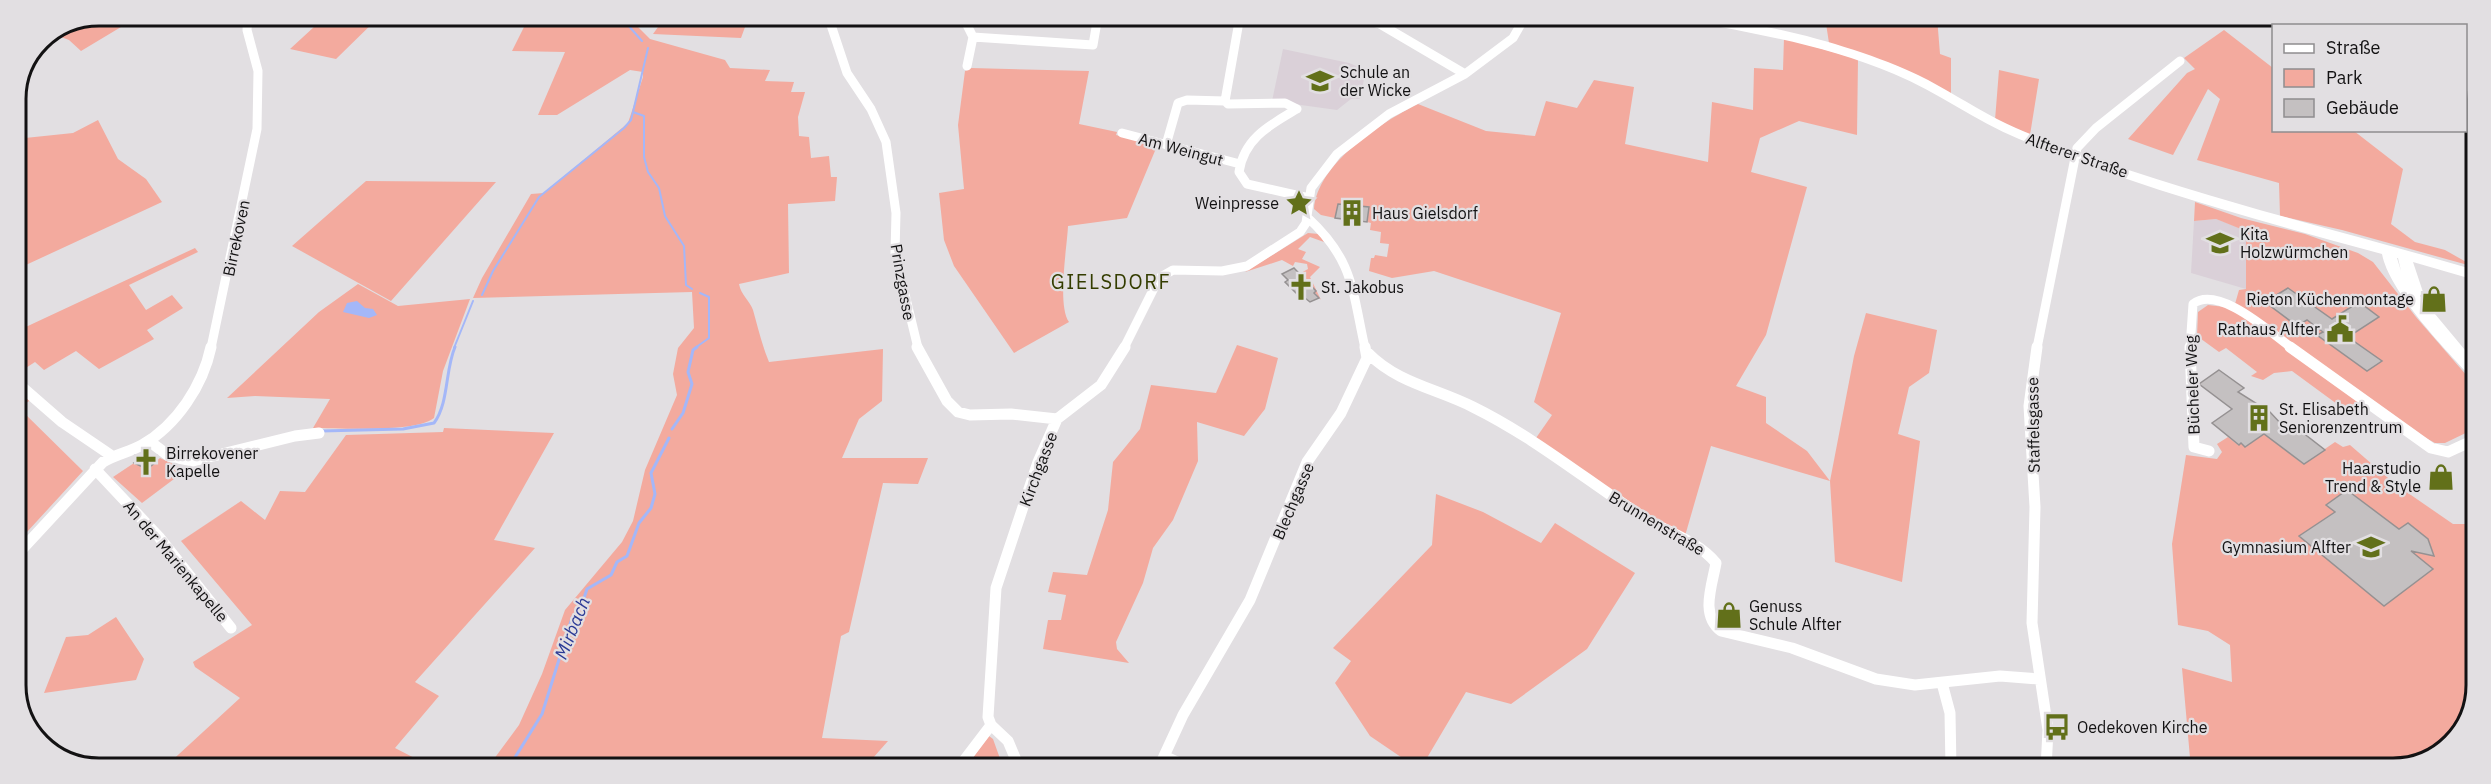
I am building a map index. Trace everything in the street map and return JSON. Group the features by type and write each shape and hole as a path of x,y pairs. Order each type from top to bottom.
{"street":[{"name":"Birrekoven","path":"149,441 183,406 200,380 207,365 219,320 257,129 258,71 247,26"},
{"name":"Prinzgasse","path":"832,26 848,73 871,109 886,142 896,213 895,253 914,340 925,365 958,412 970,415 1019,414 1057,419"},
{"path":"967,66 973,37 970,26"},
{"path":"973,37 1093,45 1096,26"},
{"path":"1225,101 1238,26"},
{"path":"1383,26 1465,74"},
{"path":"1368,353 1347,266 1329,237 1307,217 1309,198 1322,171 1360,135 1399,108 1465,74 1513,38 1520,26"},
{"name":"Alfterer Straße","path":"1736,26 1784,35 1866,58 1927,84 2001,127 2220,204 2465,272"},
{"name":"Staffelsgasse","path":"2047,758 2048,730 2032,623 2035,507 2029,406 2031,376 2077,148 2096,128 2180,61"},
{"path":"1166,145 1178,103 1186,100 1225,101 1228,104 1285,103 1297,109 1251,139 1240,164 1240,176 1247,184 1309,198"},
{"name":"Am Weingut","path":"1122,133 1240,164"},
{"name":"Kirchgasse","path":"991,725 988,717 989,674 996,588 1038,462 1057,419 1093,392 1113,370 1128,344 1143,306 1163,274 1173,270 1222,271 1247,266 1300,232 1305,226 1307,217"},
{"path":"2388,249 2392,269 2440,333 2465,361"},
{"path":"2405,254 2406,267 2420,304"},
{"name":"Bücheler Weg","path":"2209,451 2194,447 2191,308 2195,302 2211,299 2236,308 2431,448 2448,452 2466,444"},
{"name":"Brunnenstraße","path":"1368,353 1388,371 1447,394 1518,430 1632,510 1708,552 1716,563 1708,614 1712,624 1721,631 1792,648 1876,679 1915,685 2000,676 2039,679"},
{"name":"Blechgasse","path":"1163,758 1183,714 1242,617 1281,529 1307,462 1341,412 1368,353"},
{"path":"26,391 62,422 112,456"},
{"path":"26,545 95,469 112,456 149,441 157,449 180,460 193,461 295,436 319,433"},
{"name":"An der Marienkapelle","path":"95,469 159,537 231,628"},
{"path":"1942,683 1950,713 1951,758"},
{"path":"966,758 991,725 1008,741 1015,758"}],"shaded area":[{"name":"Schule an der Wicke","path":"1283,49 1349,63 1366,70 1360,99 1351,99 1337,110 1272,101"},
{"name":"Kita Holzwürmchen","path":"2216,219 2246,230 2246,289 2191,273 2194,221"}],"green space":[{"path":"123,26 81,51 69,40 60,37 84,27"},
{"path":"315,26 370,26 336,59 290,49"},
{"path":"519,26 637,26 650,39 725,60 730,68 770,70 765,81 794,82 791,92 805,92 798,117 799,136 809,137 811,158 829,156 831,177 837,177 835,201 788,204 789,273 739,284 740,288 753,310 769,362 883,349 882,401 859,419 842,458 928,458 918,484 883,483 849,632 841,636 822,738 888,741 873,758 495,758 519,725 542,674 565,610 622,542 633,521 645,470 677,395 673,374 678,348 694,328 692,292 473,298 482,278 531,194 544,193 628,123 643,77 643,72 630,70 557,115 538,115 565,52 512,51 524,27"},
{"path":"659,26 745,26 741,38 653,34"},
{"path":"1826,26 1938,26 1940,54 1951,58 1951,95 1899,67 1829,43"},
{"path":"2224,30 2272,67 2272,132 2355,132 2403,169 2391,224 2415,242 2445,250 2465,261 2465,264 2342,230 2280,216 2279,183 2197,160 2220,99 2208,89 2173,155 2128,139 2187,73 2195,69 2184,58"},
{"path":"1784,38 1858,59 1857,135 1799,121 1760,138 1751,172 1807,187 1766,335 1736,386 1766,397 1766,423 1807,451 1830,481 1711,446 1685,536 1644,513 1536,438 1552,415 1534,402 1561,313 1434,271 1392,278 1369,271 1371,258 1375,255 1387,257 1389,244 1380,243 1381,232 1370,230 1371,223 1367,222 1369,208 1338,204 1335,218 1321,215 1314,209 1318,192 1327,176 1353,146 1386,122 1418,104 1486,131 1535,136 1546,101 1577,108 1594,80 1634,87 1625,144 1708,162 1712,102 1753,110 1754,68 1783,70"},
{"path":"971,68 1089,71 1079,124 1117,132 1116,135 1157,146 1127,218 1068,226 1063,290 1065,314 1069,322 1014,353 954,266 944,240 939,193 964,189 958,125 965,71"},
{"path":"1999,70 2039,79 2030,135 1995,120"},
{"path":"98,120 118,159 146,179 162,202 26,265 26,138 73,133"},
{"path":"366,181 496,182 391,301 292,246"},
{"path":"2195,202 2241,218 2305,234 2358,253 2373,262 2416,317 2465,374 2466,433 2445,443 2435,443 2365,405 2352,415 2292,371 2274,373 2263,380 2251,376 2257,372 2226,348 2219,352 2197,336 2198,312 2208,305 2225,307 2235,304 2239,290 2246,289 2246,231 2216,219 2194,221"},
{"path":"1308,233 1319,234 1324,242 1310,237 1298,249 1306,252 1302,259 1320,267 1310,277 1321,300 1299,274 1308,269 1307,264 1295,262 1293,266 1282,260 1245,272"},
{"path":"195,248 198,252 129,285 146,310 172,295 183,308 147,330 154,339 99,369 76,351 44,370 35,362 26,368 26,327"},
{"path":"358,284 398,306 470,299 443,371 434,418 425,423 395,428 313,428 330,399 255,396 227,398 319,312"},
{"path":"1866,313 1937,330 1929,373 1909,387 1898,434 1920,441 1902,582 1835,562 1830,481 1854,356"},
{"path":"1237,345 1278,358 1265,409 1244,436 1197,422 1198,461 1173,520 1153,548 1143,583 1116,642 1117,649 1129,663 1043,649 1048,620 1061,620 1066,595 1048,592 1053,572 1087,575 1108,510 1113,462 1140,429 1151,385 1216,393"},
{"path":"26,393 32,399 26,403"},
{"path":"26,415 83,471 26,533"},
{"path":"444,428 554,433 494,540 535,548 415,682 439,696 395,748 414,758 175,758 240,698 195,667 193,662 252,625 181,541 241,501 265,520 280,491 305,492 346,435 443,432"},
{"path":"2259,430 2303,464 2335,442 2343,447 2350,445 2395,484 2453,524 2466,524 2465,695 2460,713 2453,726 2429,749 2416,755 2392,758 2190,758 2182,668 2232,682 2230,645 2208,631 2178,625 2172,544 2186,455 2217,459 2222,452 2217,444 2228,437 2238,445 2241,443 2246,447 2255,440"},
{"path":"160,458 186,470 142,503 113,477 134,463 147,469"},
{"path":"1436,494 1483,512 1541,543 1555,523 1635,573 1587,649 1511,704 1466,692 1427,758 1402,758 1370,736 1335,683 1351,661 1333,648 1432,545"},
{"path":"116,617 144,659 136,680 44,693 66,637 88,635"},
{"path":"989,736 993,739 1000,758 973,758"}],"water":[{"path":"357,301 365,308 373,309 377,315 369,318 343,312 347,303"}],"building":[{"name":"Haus Gielsdorf","path":"1338,204 1369,207 1367,222 1335,218"},
{"name":"St. Jakobus","path":"1294,268 1316,291 1314,293 1319,298 1310,302 1305,298 1302,299 1285,282 1288,280 1282,274"},
{"name":"Rathaus Alfter","path":"2288,288 2332,319 2359,302 2379,317 2348,337 2382,361 2367,371 2317,335 2323,332 2307,320 2297,326 2265,302"},
{"name":"St. Elisabeth Seniorenzentrum","path":"2219,370 2244,388 2238,392 2270,412 2283,426 2293,433 2298,429 2325,450 2304,464 2264,434 2245,447 2241,443 2239,445 2212,423 2232,409 2199,384"},
{"name":"Birrekovener Kapelle","path":"146,455 157,461 147,469 134,463"},
{"name":"Gymnasium Alfter","path":"2347,490 2399,529 2408,523 2428,539 2434,556 2411,551 2433,569 2384,606 2299,536 2335,512 2326,505"}],"waterway":[{"name":"Mirbach","path":"629,26 642,41"},
{"name":"Mirbach","path":"633,112 648,48"},
{"path":"482,295 493,271 539,197 624,128 631,120 633,112"},
{"name":"Mirbach","path":"633,112 644,116 644,157 648,172 659,188 665,216 684,246 686,285 692,289"},
{"name":"Mirbach","path":"695,348 709,338 709,297 700,293"},
{"path":"454,348 473,301"},
{"path":"321,431 403,429 434,423 445,396 455,347"},
{"name":"Mirbach","path":"672,429 683,413 692,384 688,372 693,350 697,347"},
{"name":"Mirbach","path":"515,758 542,714 572,618 581,607 587,589 611,575 617,562 627,556 639,523 651,508 655,494 651,473 669,438"}],"place":[{"name":"Schule an der Wicke","path":"1320,81"},
{"name":"Weinpresse","path":"1299,203"},
{"name":"Haus Gielsdorf","path":"1352,213"},
{"name":"Kita Holzwürmchen","path":"2220,243"},
{"name":"St. Jakobus","path":"1301,287"},
{"name":"Rieton Küchenmontage","path":"2434,299"},
{"name":"Rathaus Alfter","path":"2340,329"},
{"name":"St. Elisabeth Seniorenzentrum","path":"2259,418"},
{"name":"Birrekovener Kapelle","path":"146,462"},
{"name":"Haarstudio Trend & Style","path":"2441,477"},
{"name":"Gymnasium Alfter","path":"2371,547"},
{"name":"Genuss Schule Alfter","path":"1729,615"},
{"name":"Oedekoven Kirche","path":"2057,727"}],"district":[{"name":"GIELSDORF","path":"1111,281"}]}
